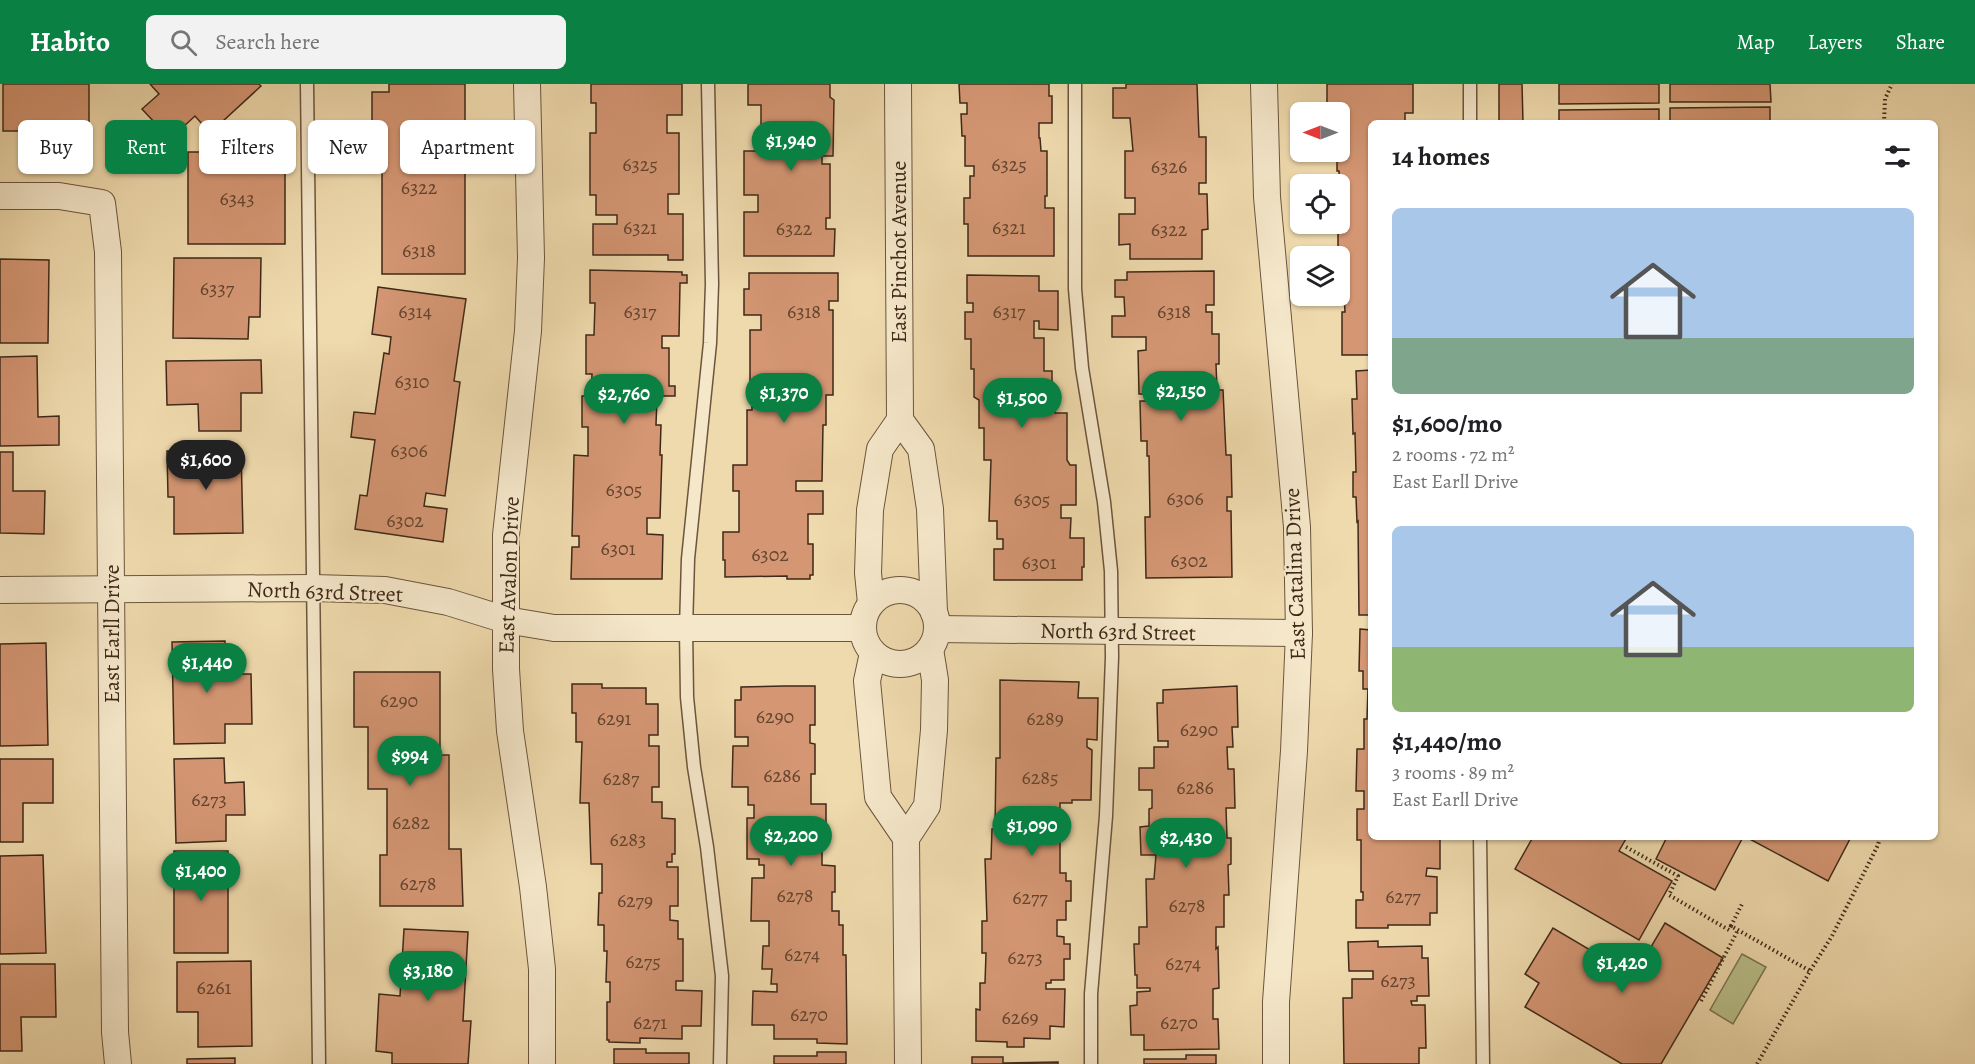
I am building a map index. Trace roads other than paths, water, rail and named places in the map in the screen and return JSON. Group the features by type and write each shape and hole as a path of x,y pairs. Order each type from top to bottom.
{"street":[{"name":"East Avalon Drive","path":"527,84 531,258 528,331 506,535 506,669 510,731 543,969 542,1064"},
{"name":"East Pinchot Avenue","path":"898,84 900,420"},
{"name":"East Catalina Drive","path":"1264,84 1268,216 1297,526 1299,633 1294,751 1276,1002 1276,1064"},
{"name":"East Earll Drive","path":"0,196 59,196 102,203 108,252 115,1032 118,1064"},
{"path":"871,603 868,573 870,510 880,449 900,420 921,449 930,509 935,680 927,806 906,838 908,1064"},
{"name":"North 63rd Street","path":"0,590 313,588 385,590 448,602 506,620 554,628 862,628"},
{"path":"900,590 911,591 929,603 934,630 922,657 913,663 902,665 891,664 873,653 867,646 862,628 863,619 871,603 889,591 900,590"},
{"name":"North 63rd Street","path":"934,630 1299,633"},
{"path":"873,653 867,681 878,797 906,838"}],"lane":[{"path":"308,84 319,1064"},
{"path":"708,84 712,284 710,343 688,559 686,628 687,697 722,976 720,1064"},
{"path":"1075,84 1075,289 1082,368 1105,513 1111,571 1112,632 1106,816 1091,994 1091,1064"},
{"path":"1470,84 1470,120"},
{"path":"1480,840 1483,1064"}]}
